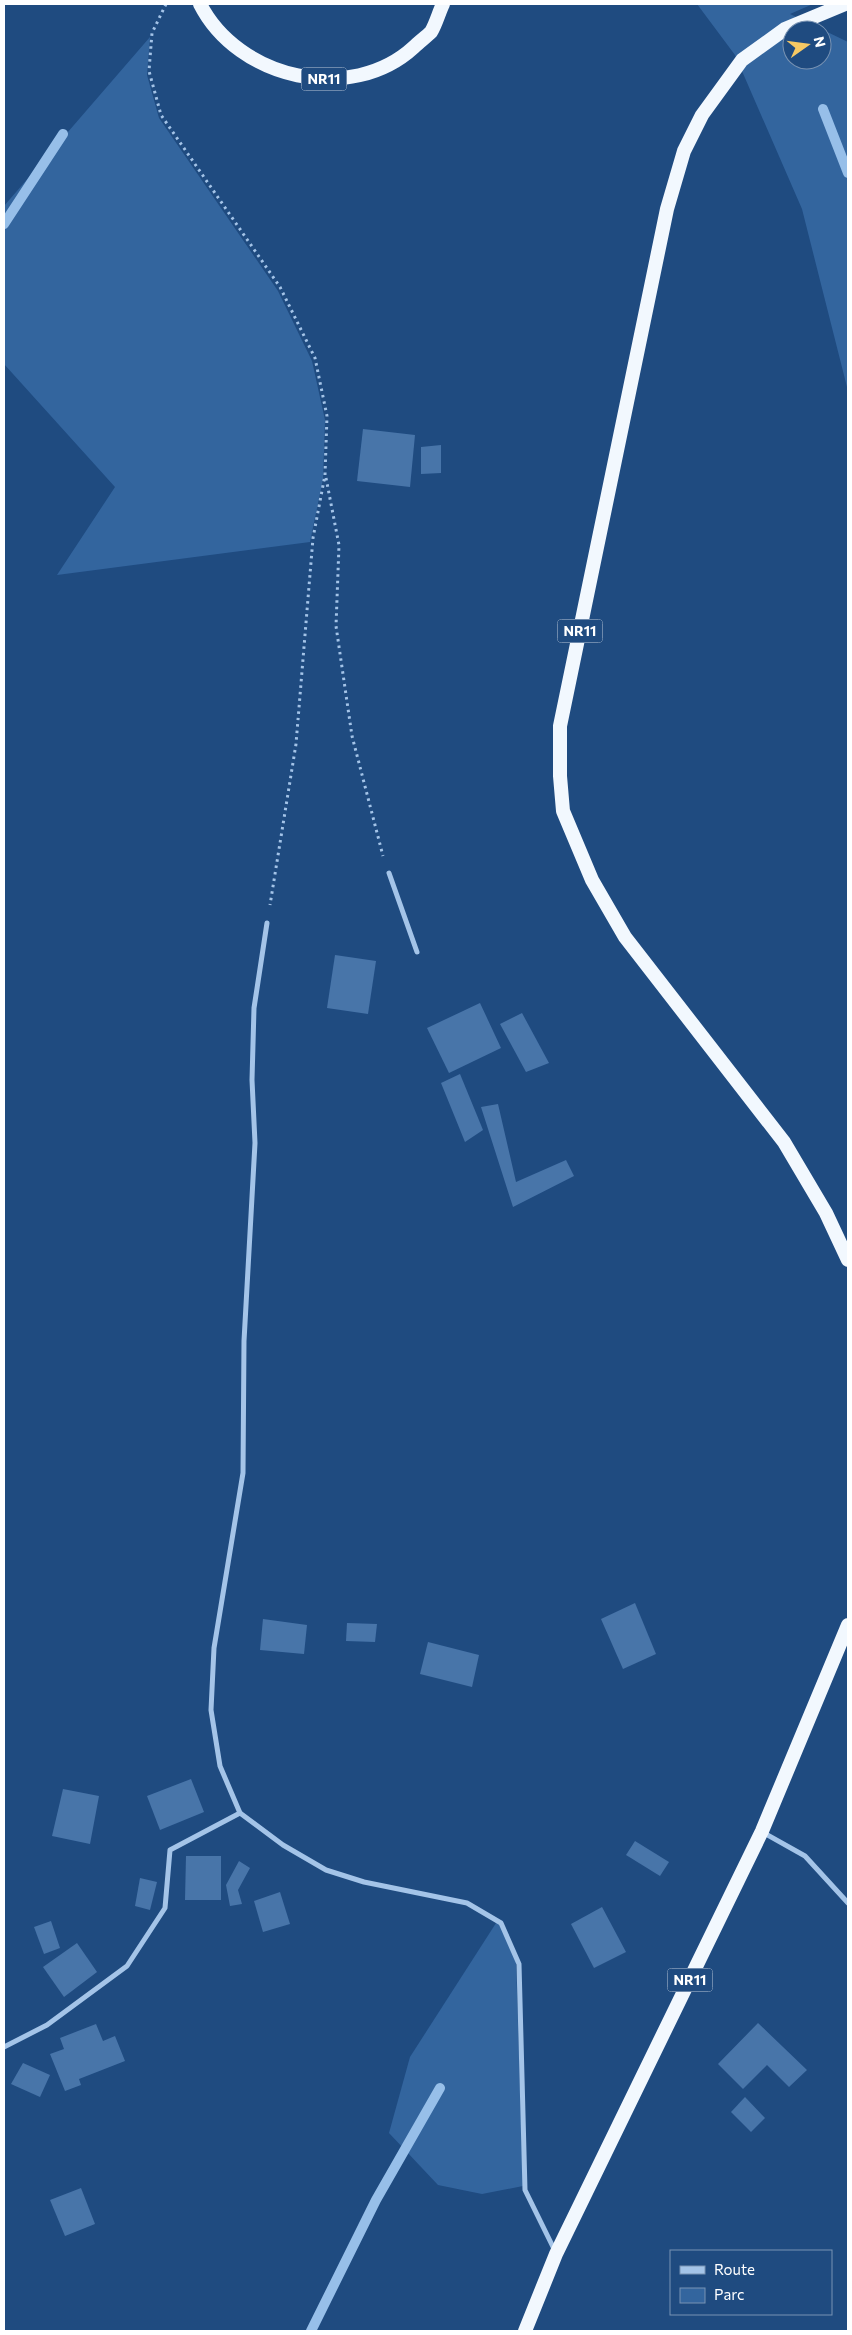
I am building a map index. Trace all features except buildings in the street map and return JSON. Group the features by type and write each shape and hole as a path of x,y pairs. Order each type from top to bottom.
{"highway":[{"name":"NR11","path":"200,4 221,33 242,51 267,66 287,73 322,79 352,78 385,69 403,57 431,32 443,4"},
{"name":"NR11","path":"845,4 785,29 742,60 702,115 684,151 667,209 560,726 560,776 563,811 576,846 624,937 784,1142 826,1213 848,1260"},
{"name":"NR11","path":"525,2331 556,2254 762,1831 848,1625"}],"street":[{"path":"389,873 417,952"},
{"path":"267,923 254,1008 252,1080 255,1143 244,1341 243,1473 214,1648 211,1710 220,1766 240,1813 283,1845 326,1870 364,1882 467,1903 501,1923 519,1964 525,2190 556,2254"},
{"path":"4,2046 47,2025 127,1966 165,1908 170,1850 240,1813"},
{"path":"762,1831 805,1856 848,1903"}],"path":[{"path":"166,4 152,33 149,71 161,114 280,287 315,358 327,416 325,475 313,538 296,744 267,923"},
{"path":"325,475 339,545 336,626 352,736 375,828 389,873"}],"green space":[{"path":"697,4 813,4 790,14 802,20 782,20 782,70 832,70 832,34 848,42 848,391 802,209 735,55"},
{"path":"150,37 147,75 159,118 278,291 312,361 325,420 323,479 310,542 57,575 115,487 4,364 4,206"},
{"path":"498,1920 516,1960 523,2186 482,2194 438,2185 389,2133 410,2057"}],"waterway":[{"path":"823,109 848,173"},
{"path":"4,224 63,134"},
{"path":"311,2331 376,2200 440,2088"}]}
